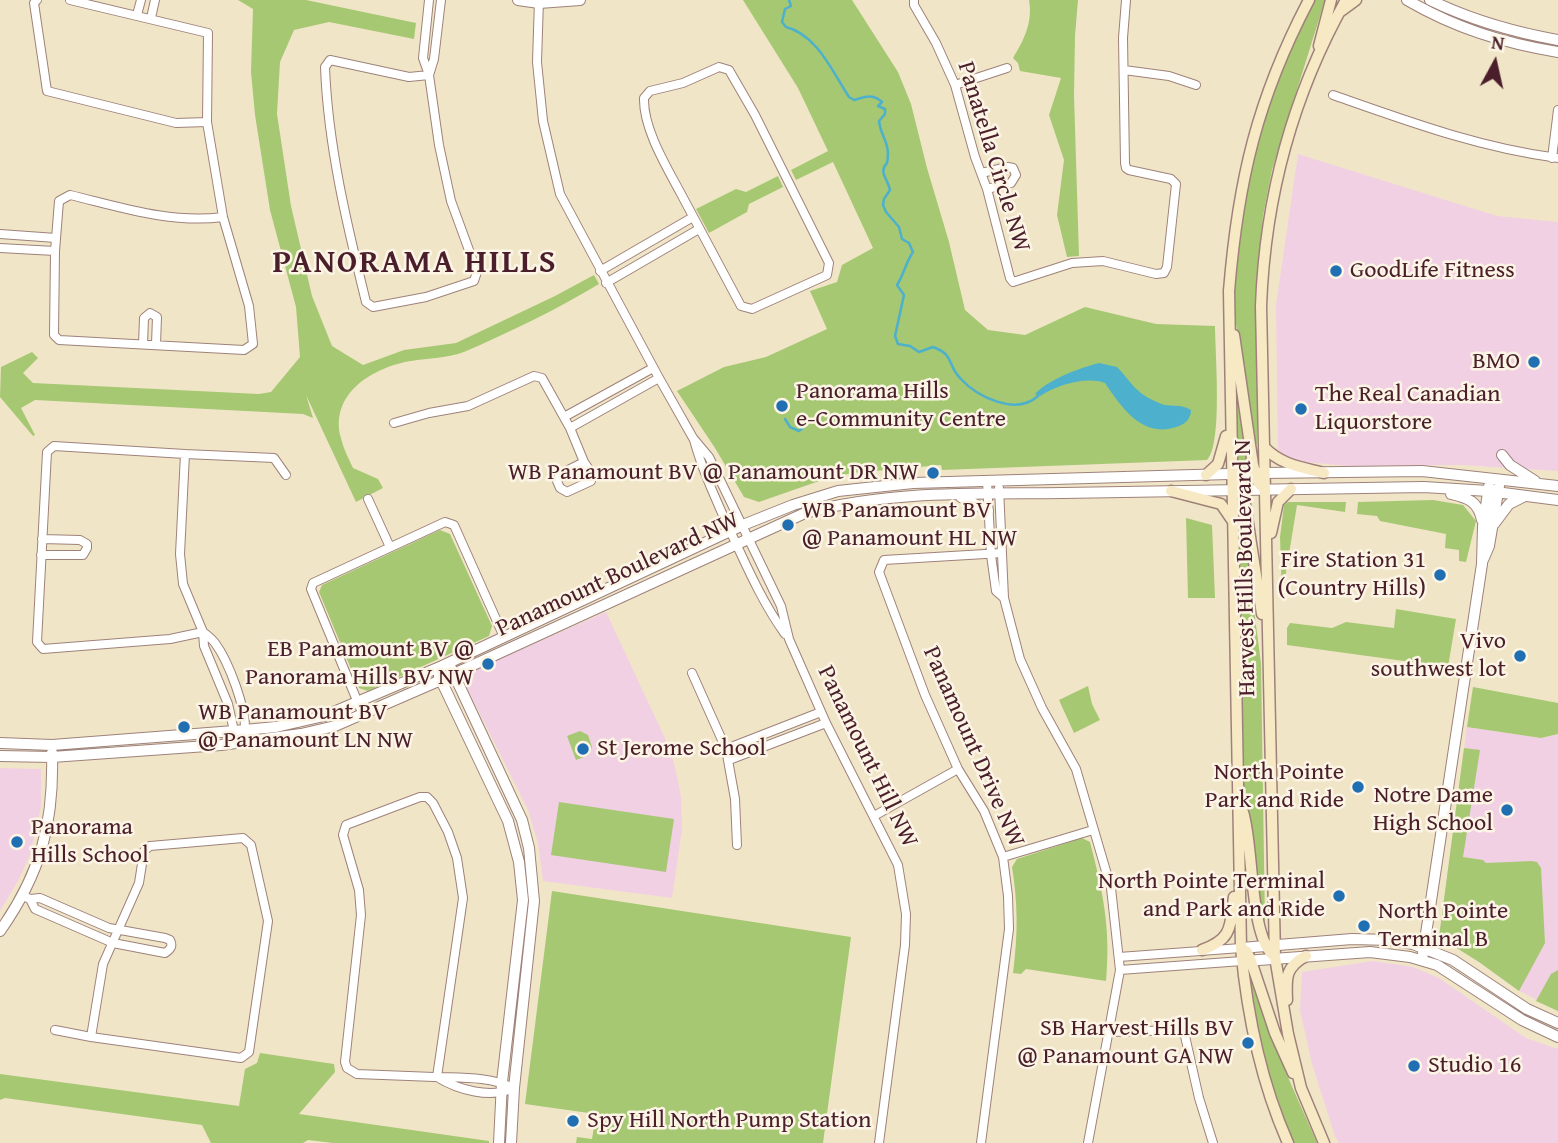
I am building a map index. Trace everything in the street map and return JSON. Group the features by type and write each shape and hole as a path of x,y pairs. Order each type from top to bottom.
{"main road":[{"name":"Harvest Hills Boulevard N","path":"1288,1143 1267,1085 1253,1027 1247,961 1241,948 1233,522 1237,489 1232,475 1230,305 1238,208 1255,126 1283,50 1309,0"},
{"path":"1315,63 1331,0"},
{"name":"Harvest Hills Boulevard N","path":"1260,473 1264,447 1262,306 1266,232 1289,131 1315,63 1346,0"},
{"path":"1339,13 1356,0"},
{"path":"1230,305 1260,473 1258,482 1264,489"},
{"path":"1206,475 1220,458 1230,413"},
{"path":"1264,447 1284,463 1324,473"},
{"path":"1237,489 1244,498 1269,654"},
{"name":"Harvest Hills Boulevard N","path":"1264,489 1269,654 1270,945"},
{"path":"1267,577 1275,510 1280,498 1291,489"},
{"path":"1171,491 1221,504 1233,522"},
{"path":"1239,800 1246,821 1260,931 1275,957 1288,1034 1301,1088"},
{"path":"1202,950 1218,945 1228,930 1238,873"},
{"path":"1288,1034 1288,974 1292,965 1306,956"},
{"path":"1247,961 1324,1143"}],"street":[{"path":"37,0 34,3 47,91 176,123 207,122"},
{"path":"70,0 208,33 207,122 223,217 249,306 253,344 244,350 59,340 54,335 55,238 59,201 70,195 163,216 201,220 223,217"},
{"path":"137,15 141,0"},
{"path":"151,18 155,0"},
{"path":"429,0 423,58 429,75 439,145 451,201 477,272 474,281 426,297 373,307 366,302 348,229 326,97 325,67 330,60 408,77 429,75"},
{"path":"429,75 435,59 441,0"},
{"path":"518,0 580,0"},
{"name":"Panatella Circle NW","path":"914,0 914,5 936,43 955,85 1013,282 1072,262 1103,261 1156,274 1164,273 1167,267 1176,184 1171,179 1126,168 1126,0"},
{"path":"1407,0 1458,27 1558,52"},
{"path":"1430,0 1459,14 1498,27 1558,40"},
{"name":"Panamount Hill NW","path":"539,2 537,62 543,121 560,194 653,368 693,438 709,457 781,606 789,639 826,723 898,865 906,914 905,945 879,1143"},
{"path":"719,67 729,70 755,115 829,263 827,275 752,309 741,306 699,229 660,154 644,108 644,98 650,91 684,83 719,67"},
{"path":"955,85 1007,68"},
{"path":"1124,70 1169,76 1196,85"},
{"path":"1333,95 1442,133 1497,148 1555,158 1558,110"},
{"path":"981,173 1009,167 1015,172 1011,183 987,189"},
{"path":"600,271 693,217"},
{"path":"606,283 699,229"},
{"path":"0,234 55,238"},
{"path":"0,248 55,251"},
{"path":"143,344 144,318 150,313 157,317 156,344"},
{"path":"567,423 653,368"},
{"path":"394,423 468,406 534,376 542,378 567,423 584,462"},
{"path":"567,423 659,378"},
{"name":"Panamount Hill NW","path":"693,438 699,461 767,609 789,639"},
{"path":"203,632 170,639 43,649 37,642 47,452 54,446 274,458 286,475"},
{"path":"185,454 180,554 183,584 203,632 204,646 228,704 233,731 242,742"},
{"path":"1502,455 1510,465 1538,484"},
{"name":"Panamount Boulevard NW","path":"0,743 52,745 233,731 276,727 324,716 436,669 743,525 838,491 913,483 1422,471 1558,486"},
{"path":"1422,960 1482,564 1489,546 1487,527 1495,479"},
{"path":"987,481 996,592 1004,598"},
{"path":"999,481 1004,598 1020,659 1042,708 1076,769 1111,888 1120,970 1094,1099 1088,1143"},
{"path":"1424,487 1558,500"},
{"path":"1424,487 1468,498 1480,510 1487,527"},
{"name":"Panamount Boulevard NW","path":"0,756 52,757 242,742 301,734 335,726 804,513 838,504 877,498 988,494 1424,487"},
{"path":"954,495 971,500 988,511"},
{"path":"1487,527 1509,504 1526,496"},
{"path":"368,499 390,547"},
{"path":"363,715 310,589 313,583 445,522 454,525 509,649"},
{"path":"41,555 83,555 87,548 80,540 42,538"},
{"name":"Panamount Drive NW","path":"981,1143 1009,929 1003,857 984,810 958,769 926,695 879,572 884,560 1002,553"},
{"path":"583,600 589,612"},
{"path":"203,632 215,642 230,672 246,729 242,742"},
{"path":"448,663 522,820 529,848 534,901 513,1088 511,1143"},
{"path":"436,669 508,821 519,862 523,900 502,1082 499,1143"},
{"path":"692,673 729,760 735,799 737,845"},
{"path":"726,749 821,712"},
{"path":"729,760 826,723"},
{"path":"0,931 27,897 47,835 52,792 52,745"},
{"path":"874,816 958,769"},
{"path":"437,1077 463,898 457,858 448,832 433,803 427,797 420,797 346,825 344,835 359,890 362,915 345,1062 347,1068 357,1074 437,1077 454,1076 502,1082 513,1088"},
{"path":"1003,857 1093,830"},
{"path":"55,1030 91,1037 241,1058 249,1052 268,922 248,840 243,838 150,846 144,851 139,883 103,964 91,1037"},
{"path":"27,897 40,898 109,928 165,937 172,945 165,953 113,943 35,909 27,897"},
{"path":"1119,957 1373,938 1390,940 1425,948 1473,972 1527,1009 1558,1023"},
{"path":"1120,970 1275,957 1389,953 1422,960 1449,972 1521,1020 1558,1037"},
{"path":"1109,1032 1179,1030 1185,1035 1199,1098 1213,1143"},
{"path":"437,1077 453,1087 501,1094 513,1088"}],"shaded area":[{"path":"1298,154 1497,216 1558,222 1558,471 1462,465 1349,466 1293,461 1278,450 1276,305"},
{"name":"St Jerome School","path":"606,612 674,763 681,796 682,829 672,898 543,881 538,843 528,810 461,676"},
{"name":"Notre Dame High School","path":"1467,727 1541,738 1558,734 1558,1011 1516,989 1439,937"},
{"name":"Panorama Hills School","path":"0,768 41,769 41,806 30,855 0,911"},
{"path":"1373,961 1413,967 1439,978 1526,1038 1558,1049 1558,1143 1339,1143 1312,1064 1300,1010 1302,972"}],"green space":[{"path":"238,0 306,0 416,23 414,39 329,22 294,30 280,62 277,114 291,206 312,296 332,346 363,365 404,350 456,343 594,275 599,284 533,320 464,352 397,364 382,369 357,385 342,408 339,422 342,442 353,468 378,479 383,488 356,502 306,395 313,418 303,414 35,400 21,408 35,435 33,436 0,397 1,367 32,352 38,358 23,373 33,383 259,394 271,392 300,357 296,307 270,210 255,115 251,72 253,9"},
{"path":"743,0 852,0 898,72 911,104 965,310 988,330 1025,335 1085,307 1156,324 1215,326 1217,418 1212,451 1207,460 942,470 941,465 852,473 825,479 759,502 744,497 677,391 724,367 766,357 827,329 810,291 837,282 842,265 873,248 833,162 796,180 791,170 828,151 798,88"},
{"path":"1029,0 1078,0 1074,95 1079,256 1067,257 1057,215 1064,160 1049,115 1061,78 1020,71 1013,58 1027,31"},
{"path":"1315,0 1325,0 1272,170 1263,216 1257,278 1257,444 1254,445 1234,307 1238,230 1254,148 1267,107 1297,32"},
{"path":"778,176 783,187 749,204 747,212 709,233 696,209 736,189 746,192"},
{"path":"1235,404 1238,406 1248,462 1235,462"},
{"path":"1433,500 1463,505 1476,521 1466,562 1459,561 1459,550 1445,548 1446,534 1380,521 1377,516 1357,514 1358,502"},
{"path":"1288,502 1346,502 1345,512 1297,505 1282,597 1280,537 1284,505"},
{"path":"1236,511 1241,511 1261,663 1265,925 1262,925 1243,796"},
{"path":"1186,518 1212,525 1215,598 1188,598"},
{"path":"440,530 450,534 492,626 489,636 368,691 359,688 319,592 322,585"},
{"path":"1396,609 1456,619 1448,667 1287,645 1287,628 1290,623 1332,628 1346,622 1394,628"},
{"path":"1088,686 1092,704 1100,720 1074,733 1059,700"},
{"path":"1473,687 1558,703 1558,734 1541,738 1467,727"},
{"path":"580,731 588,735 592,747 589,755 576,760 567,736"},
{"path":"1464,748 1480,750 1463,857 1483,860 1486,863 1532,861 1537,862 1541,868 1545,943 1519,991 1439,937"},
{"path":"559,802 674,819 666,872 551,855"},
{"path":"1082,838 1090,842 1102,894 1107,927 1106,981 1026,969 1021,974 1013,973 1017,920 1012,867 1017,859"},
{"path":"552,891 851,937 823,1143 576,1143 577,1137 592,1139 596,1114 525,1104"},
{"path":"1558,970 1558,1011 1536,1001 1551,974"},
{"path":"1252,979 1287,1075 1317,1143 1292,1143 1267,1075 1248,980"},
{"path":"260,1053 334,1064 335,1072 299,1114 489,1143 333,1143 308,1140 303,1143 211,1143 202,1125 5,1098 0,1100 0,1074 239,1106 245,1069 257,1063"}],"water":[{"path":"1099,363 1117,367 1135,388 1151,399 1191,410 1188,419 1179,426 1166,429 1144,425 1126,411 1105,383 1097,381 1072,383 1040,396 1035,394 1056,379"}],"waterway":[{"path":"789,0 791,6 785,9 782,22 786,27 797,31 815,46 849,97 854,100 875,97 882,102 878,106 885,109 885,114 879,121 888,150 883,173 890,190 883,205 899,227 902,239 909,243 913,252 897,285 904,295 895,336 898,344 910,346 919,352 933,347 940,350 945,353 956,373 967,385 997,402 1019,404 1038,396"},
{"path":"785,419 790,427 799,431 805,426"}],"place":[{"name":"GoodLife Fitness","path":"1336,271"},
{"name":"BMO","path":"1534,362"},
{"name":"Panorama Hills e-Community Centre","path":"782,406"},
{"name":"The Real Canadian Liquorstore","path":"1301,409"},
{"name":"WB Panamount BV @ Panamount DR NW","path":"933,473"},
{"name":"WB Panamount BV @ Panamount HL NW","path":"788,525"},
{"name":"Fire Station 31 (Country Hills)","path":"1440,575"},
{"name":"Vivo southwest lot","path":"1520,656"},
{"name":"EB Panamount BV @ Panorama Hills BV NW","path":"488,664"},
{"name":"WB Panamount BV @ Panamount LN NW","path":"184,727"},
{"name":"St Jerome School","path":"583,749"},
{"name":"North Pointe Park and Ride","path":"1358,787"},
{"name":"Notre Dame High School","path":"1507,810"},
{"name":"Panorama Hills School","path":"17,842"},
{"name":"North Pointe Terminal and Park and Ride","path":"1339,896"},
{"name":"North Pointe Terminal B","path":"1364,926"},
{"name":"SB Harvest Hills BV @ Panamount GA NW","path":"1248,1043"},
{"name":"Studio 16","path":"1414,1066"},
{"name":"Spy Hill North Pump Station","path":"573,1121"}],"district":[{"name":"PANORAMA HILLS","path":"415,264"}]}
